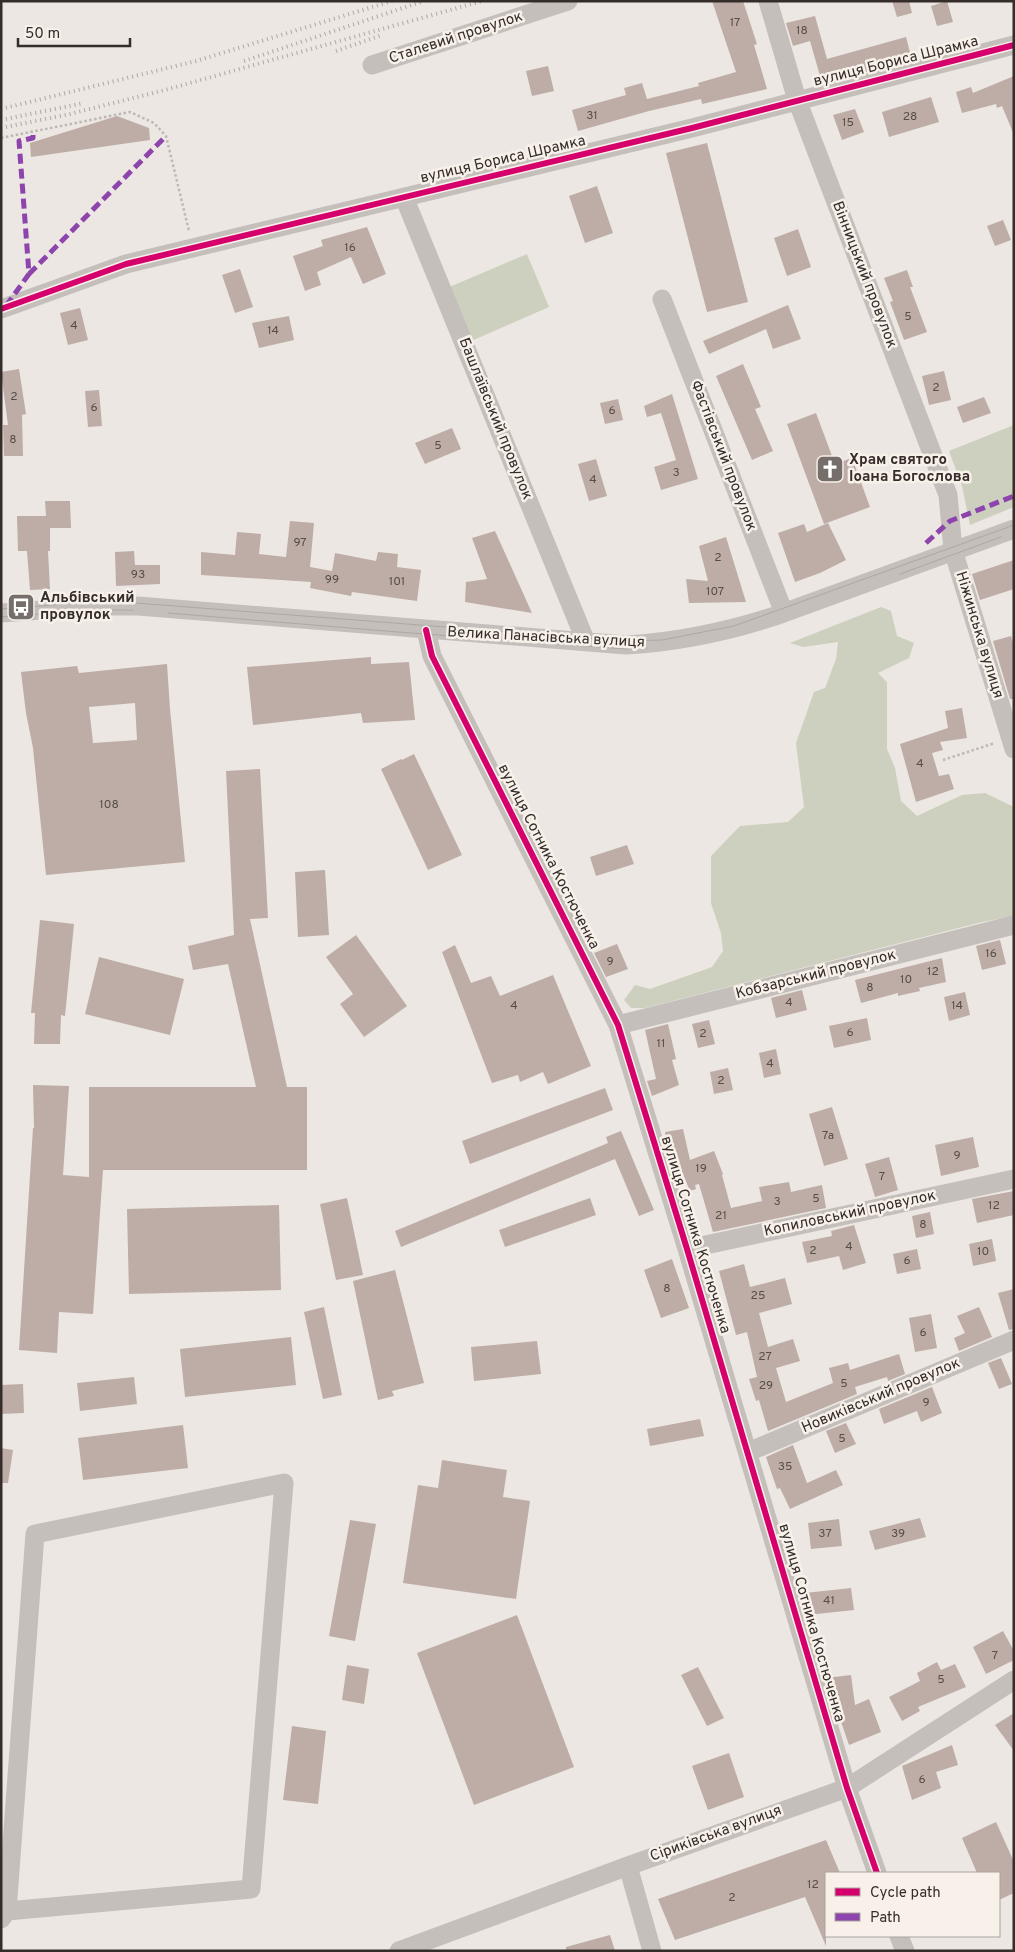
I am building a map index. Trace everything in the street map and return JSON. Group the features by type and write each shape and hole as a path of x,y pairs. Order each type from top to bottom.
{"street":[{"name":"Сталевий провулок","path":"372,65 568,1"},
{"name":"Вінницький провулок","path":"768,1 798,100 948,495 953,550"},
{"name":"вулиця Бориса Шрамка","path":"1,309 126,264 692,128 1014,44"},
{"name":"Башлаївський провулок","path":"404,197 586,642"},
{"name":"Фастівський провулок","path":"662,299 784,613"},
{"name":"Велика Панасівська вулиця","path":"1,613 96,606 138,606 626,645 663,643 739,628 1014,529"},
{"name":"Ніжинська вулиця","path":"953,550 1012,743"},
{"name":"вулиця Сотника Костюченка","path":"426,630 432,656 618,1025 748,1452 847,1788 877,1872"},
{"name":"Кобзарський провулок","path":"618,1025 1014,925"},
{"name":"Копиловський провулок","path":"687,1249 1014,1179"},
{"name":"Новиківський провулок","path":"748,1452 1014,1340"},
{"path":"284,1483 251,1889 4,1915 35,1534 284,1483"},
{"name":"Сіриківська вулиця","path":"399,1951 628,1866 847,1788 1014,1680"},
{"path":"628,1866 652,1951"},
{"path":"900,1937 905,1951"}],"path":[{"path":"1,138 130,112 154,123 166,136 193,248"},
{"path":"943,760 1012,743"}],"green space":[{"path":"527,254 549,307 469,342 447,288"},
{"path":"1014,425 1014,507 970,525 962,486 949,451"},
{"path":"881,607 891,611 897,636 914,643 909,658 878,673 887,682 887,749 895,768 901,801 917,816 962,795 985,793 1014,807 1014,916 982,922 645,1008 631,1008 624,1000 635,985 650,989 712,967 723,951 721,933 711,903 711,856 740,826 788,822 804,807 796,743 814,692 825,688 836,659 838,642 803,647 790,643"}],"building":[{"path":"712,1 743,1 757,44 754,45 767,89 702,104 701,99 578,131 572,110 626,95 624,88 642,83 647,99 699,86 698,83 736,72"},
{"path":"892,1 909,1 912,13 897,17"},
{"path":"947,1 953,22 937,26 931,6"},
{"path":"815,16 827,59 906,37 912,60 822,83 810,41 793,46 786,23"},
{"path":"548,66 554,91 532,96 526,71"},
{"path":"1014,76 1014,135 1002,106 997,108 996,104 962,113 956,92 971,87 973,93"},
{"path":"931,97 939,122 889,137 882,112"},
{"path":"855,109 864,132 842,140 833,115"},
{"path":"117,116 149,128 150,140 31,157 30,143"},
{"path":"707,143 748,302 707,312 666,153"},
{"path":"597,186 613,233 585,243 569,196"},
{"path":"1003,220 1011,240 995,246 987,226"},
{"path":"367,227 386,274 363,284 351,257 317,272 321,285 305,291 293,256 323,246 321,240"},
{"path":"798,229 811,267 787,276 774,238"},
{"path":"240,269 253,307 235,313 222,275"},
{"path":"907,270 913,287 910,287 927,332 904,340 890,302 893,301 884,278"},
{"path":"788,305 801,339 773,349 766,329 709,354 703,341"},
{"path":"80,308 88,340 68,345 60,313"},
{"path":"289,316 294,340 259,348 252,323"},
{"path":"743,364 761,407 755,409 773,451 752,460 716,376"},
{"path":"19,369 26,414 22,415 23,456 4,456 3,425 8,425 1,372"},
{"path":"944,371 951,400 929,405 922,376"},
{"path":"99,390 102,426 88,427 85,391"},
{"path":"672,394 698,479 661,490 654,467 676,460 661,413 647,417 644,406"},
{"path":"984,397 991,413 963,423 957,407"},
{"path":"618,399 623,420 605,424 600,403"},
{"name":"Храм святого Іоана Богослова","path":"816,413 835,464 852,458 870,507 824,524 787,424"},
{"path":"452,428 461,449 425,464 415,443"},
{"path":"596,459 607,496 589,501 578,464"},
{"path":"45,501 70,501 71,528 50,528 50,551 48,551 50,589 30,590 27,551 18,551 17,516 46,516"},
{"path":"290,521 314,523 310,567 332,571 335,553 376,561 378,552 398,554 397,567 421,570 417,601 352,592 351,596 310,588 311,582 201,575 201,552 235,555 237,532 261,534 259,554 286,557"},
{"path":"828,523 846,560 820,573 795,582 778,533 804,524 807,532"},
{"path":"495,531 532,613 465,602 466,582 487,579 472,538"},
{"path":"726,537 746,602 689,603 686,579 708,581 699,546"},
{"path":"134,551 135,565 160,565 160,584 116,586 115,552"},
{"path":"1014,560 1014,589 980,600 972,574"},
{"path":"1011,636 1014,646 1014,699 1010,699 993,641"},
{"path":"371,657 371,664 409,662 415,720 363,723 361,713 253,725 247,667"},
{"path":"167,664 185,862 46,875 33,748 21,672 77,666 79,673","holes":["135,703 137,740 93,743 89,707"]},
{"path":"962,708 967,738 940,742 943,750 932,753 939,776 949,774 954,789 916,802 900,744 948,728 945,711"},
{"path":"414,754 462,855 428,870 381,769"},
{"path":"260,769 268,918 250,919 287,1087 307,1087 307,1170 103,1170 93,1314 59,1312 57,1353 19,1350 34,1128 33,1085 69,1086 63,1175 89,1177 89,1087 256,1087 228,964 193,970 188,946 234,935 226,771"},
{"path":"627,845 634,864 596,876 590,857"},
{"path":"325,870 329,935 298,937 295,872"},
{"path":"40,920 74,924 65,1016 61,1015 60,1044 34,1044 35,1013 31,1013"},
{"path":"356,935 407,1006 364,1037 340,1004 353,994 326,957"},
{"path":"1000,940 1006,964 982,970 976,946"},
{"path":"617,944 628,969 606,977 594,953"},
{"path":"455,945 471,983 491,976 500,996 553,975 591,1066 548,1084 543,1072 520,1082 518,1075 492,1083 442,952"},
{"path":"99,957 184,979 170,1035 85,1014"},
{"path":"942,958 946,982 919,988 920,991 898,996 898,993 861,1003 855,980"},
{"path":"802,990 807,1010 776,1018 771,998"},
{"path":"965,992 970,1015 949,1021 944,997"},
{"path":"867,1018 871,1040 834,1048 829,1026"},
{"path":"709,1020 715,1044 698,1048 692,1024"},
{"path":"668,1024 676,1059 672,1060 679,1085 652,1096 647,1081 656,1079 645,1030"},
{"path":"776,1049 781,1074 764,1078 759,1053"},
{"path":"728,1068 733,1090 714,1094 710,1072"},
{"path":"605,1088 613,1110 470,1164 462,1141"},
{"path":"832,1107 848,1159 824,1166 809,1114"},
{"path":"683,1129 690,1160 714,1151 723,1174 731,1208 762,1201 759,1187 789,1182 791,1192 822,1185 826,1208 713,1232 699,1184 695,1185 696,1189 690,1191 676,1157 671,1158 665,1132"},
{"path":"621,1131 654,1210 639,1216 615,1159 401,1247 395,1231 608,1143 606,1137"},
{"path":"973,1137 979,1167 941,1176 935,1145"},
{"path":"889,1157 898,1190 875,1197 865,1164"},
{"path":"1014,1191 1014,1215 977,1223 972,1199"},
{"path":"347,1198 363,1275 336,1280 320,1204"},
{"path":"590,1198 596,1215 505,1247 499,1230"},
{"path":"279,1205 281,1290 129,1294 127,1209"},
{"path":"930,1212 934,1234 916,1238 912,1216"},
{"path":"854,1225 866,1263 843,1270 839,1256 807,1263 802,1242 832,1236 831,1231"},
{"path":"992,1239 996,1261 973,1266 969,1244"},
{"path":"917,1249 921,1269 897,1274 893,1254"},
{"path":"672,1259 689,1308 661,1318 644,1270"},
{"path":"744,1264 750,1287 785,1278 792,1304 759,1313 768,1347 793,1339 800,1361 776,1368 786,1402 833,1383 829,1368 848,1363 850,1370 899,1354 905,1374 888,1381 887,1377 855,1387 857,1394 768,1431 759,1400 756,1401 749,1379 757,1377 747,1332 736,1335 719,1271"},
{"path":"395,1270 424,1383 392,1391 394,1396 378,1400 353,1281"},
{"path":"1014,1289 1014,1329 1009,1330 998,1293"},
{"path":"324,1307 342,1395 323,1399 304,1312"},
{"path":"979,1307 992,1337 959,1351 954,1338 965,1333 957,1316"},
{"path":"931,1314 937,1348 915,1352 909,1318"},
{"path":"291,1337 296,1385 185,1397 180,1349"},
{"path":"537,1341 541,1374 474,1381 471,1347"},
{"path":"1001,1358 1012,1384 999,1389 988,1363"},
{"path":"134,1377 137,1404 80,1411 77,1383"},
{"path":"23,1384 24,1413 1,1414 1,1385"},
{"path":"932,1387 942,1413 921,1422 917,1411 884,1424 879,1409"},
{"path":"700,1419 704,1436 650,1446 647,1429"},
{"path":"846,1423 856,1444 835,1453 826,1431"},
{"path":"183,1425 188,1468 83,1480 78,1438"},
{"path":"793,1445 807,1483 836,1470 843,1485 790,1509 780,1488 777,1489 766,1457"},
{"path":"1,1448 13,1450 8,1483 1,1483"},
{"path":"442,1460 507,1470 503,1497 530,1501 516,1599 403,1583 418,1485 438,1488"},
{"path":"920,1518 926,1537 875,1550 869,1531"},
{"path":"839,1519 842,1546 811,1549 808,1523"},
{"path":"350,1520 376,1524 355,1641 329,1636"},
{"path":"851,1588 854,1610 807,1615 805,1593"},
{"path":"517,1615 574,1767 474,1805 417,1653"},
{"path":"1003,1631 1014,1651 1014,1660 986,1674 973,1647"},
{"path":"937,1662 941,1670 955,1664 966,1687 918,1707 920,1711 902,1721 889,1697 920,1681 917,1673"},
{"path":"347,1665 369,1669 364,1704 342,1700"},
{"path":"698,1667 724,1718 707,1726 681,1675"},
{"path":"851,1675 855,1705 869,1699 881,1732 849,1745 826,1678"},
{"path":"1014,1713 1014,1751 995,1725"},
{"path":"292,1726 326,1731 318,1804 283,1800"},
{"path":"952,1745 958,1765 936,1772 941,1788 912,1800 902,1766"},
{"path":"729,1753 744,1797 708,1810 692,1766"},
{"path":"996,1822 1014,1862 1014,1893 1000,1900 1000,1872 977,1872 962,1838"},
{"path":"826,1840 840,1872 825,1872 826,1946 805,1897 675,1940 658,1899"},
{"path":"610,1935 615,1951 566,1951 566,1947"}],"tram line":[{"path":"1,609 92,602 136,603 626,641 662,640 734,626 1014,525"},
{"path":"900,574 1001,537"},
{"path":"1,617 93,610 133,610"},
{"path":"168,613 626,649 647,648"}],"railway":[{"path":"1,109 196,61 392,1"},
{"path":"244,61 424,1"},
{"path":"1,128 70,114 165,90 482,1"},
{"path":"336,51 382,35"},
{"path":"1,120 84,103"}],"marked path":[{"path":"6,306 29,274 19,141 33,138 33,133"},
{"path":"29,274 166,136"},
{"path":"926,543 950,521 1014,496"}],"cycle path":[{"path":"1,309 126,264 692,128 1014,45"},
{"path":"426,630 432,656 618,1025 687,1249 847,1788 877,1872"}],"place":[{"name":"Храм святого Іоана Богослова","path":"830,469"},
{"name":"Альбівський провулок","path":"21,607"}]}
